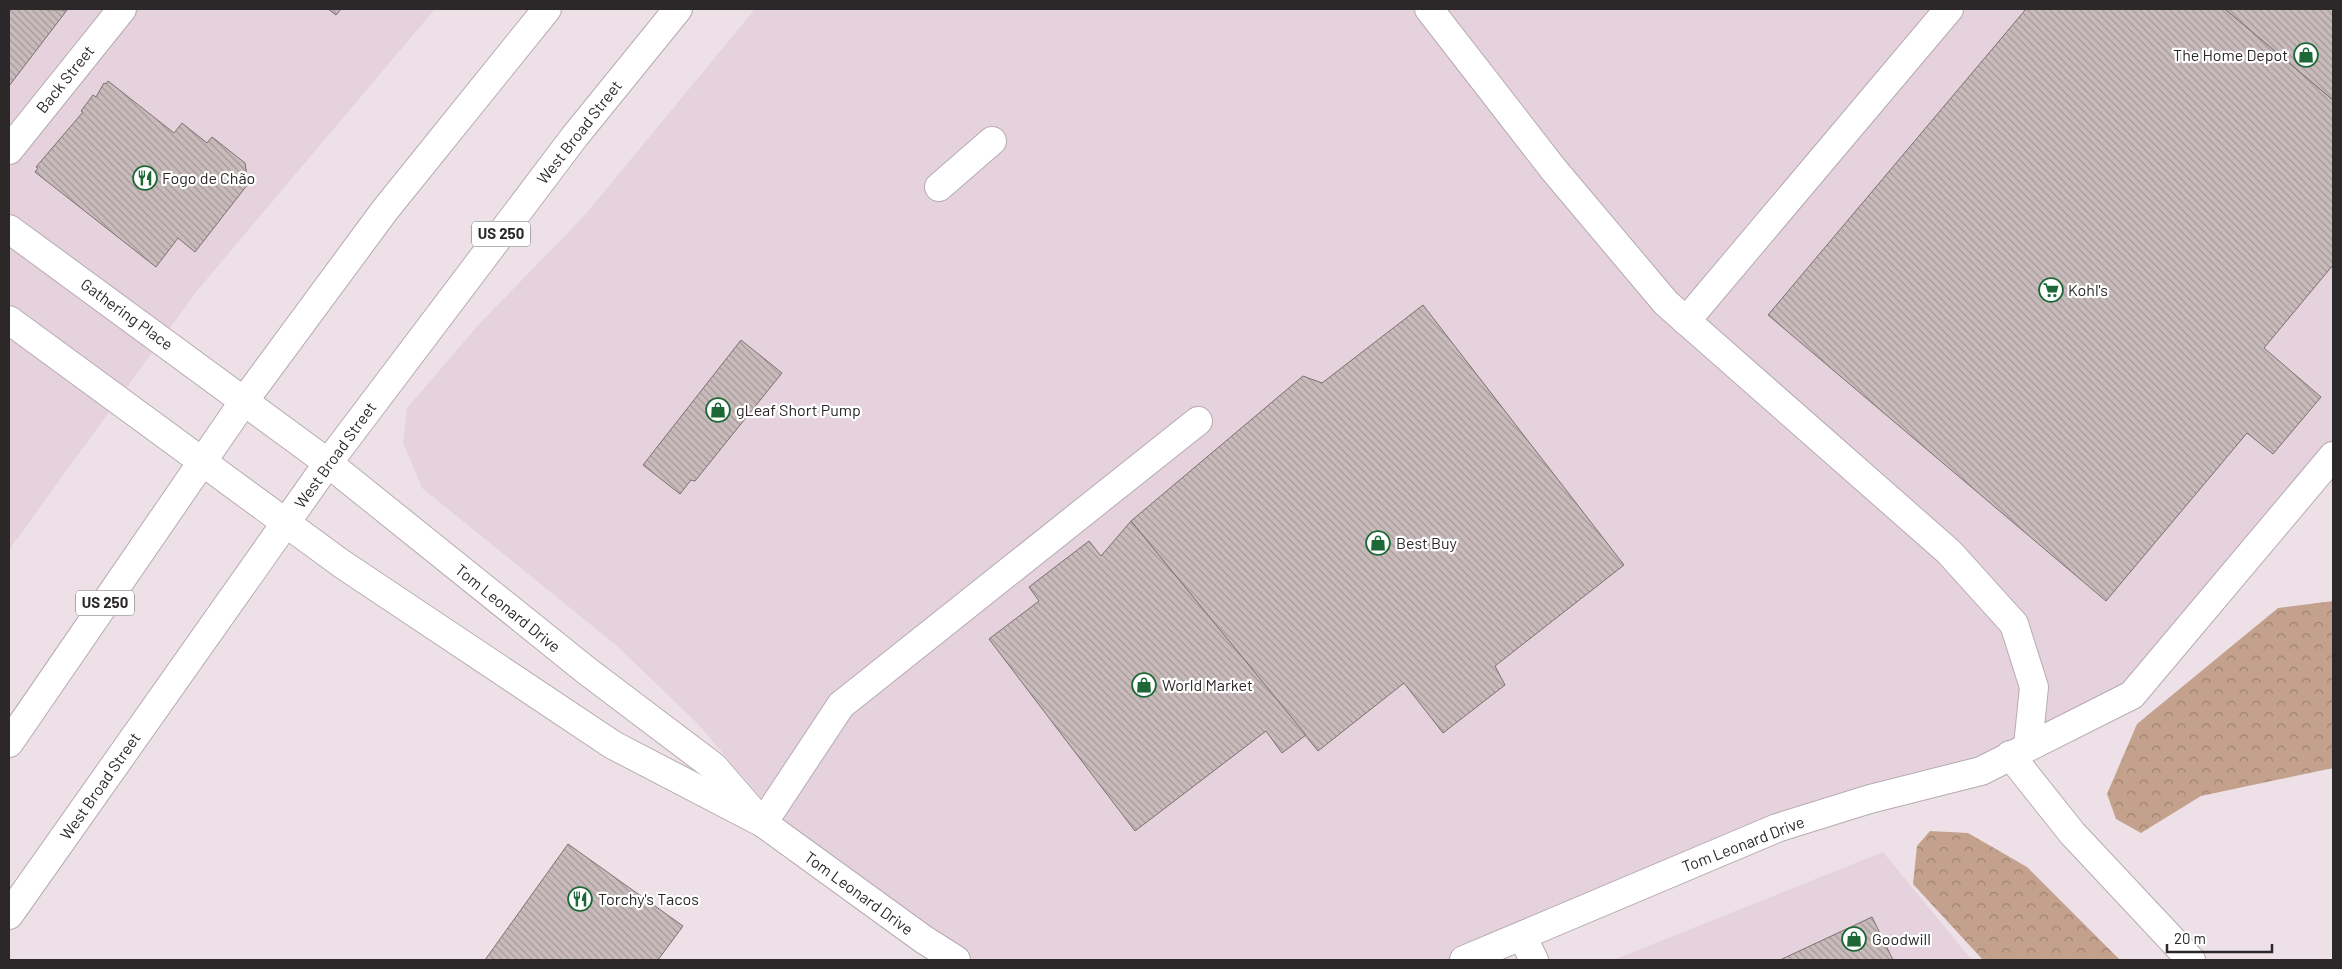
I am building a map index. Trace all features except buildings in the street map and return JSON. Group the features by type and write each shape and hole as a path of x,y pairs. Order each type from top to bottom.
{"street":[{"name":"Back Street","path":"9,150 122,9"},
{"name":"US 250","path":"9,743 244,401 385,210 547,9"},
{"name":"West Broad Street","path":"9,915 328,463 575,136 678,9"},
{"path":"1429,9 1561,177 1666,304 1949,552 2014,624 2034,687 2019,751 2072,833 2191,960"},
{"path":"1686,321 1949,9"},
{"path":"939,187 992,141"},
{"name":"Gathering Place","path":"9,229 244,401"},
{"path":"9,320 203,463"},
{"name":"Tom Leonard Drive","path":"244,401 328,463 587,672 714,767 763,823"},
{"path":"763,823 841,705 1198,421"},
{"name":"Tom Leonard Drive","path":"1464,960 1777,828 1981,770 2132,696 2333,456"},
{"name":"Tom Leonard Drive","path":"203,463 342,564 614,745 763,823 923,939 956,960"},
{"path":"1522,936 1534,960"}],"shaded area":[{"path":"9,9 435,9 196,292 9,550"},
{"path":"755,9 2333,9 2333,456 2132,695 2028,746 1870,799 1464,960 956,960 816,862 698,724 617,646 422,488 403,443 407,408 480,323 584,216"},
{"path":"1883,852 1972,960 1613,960"}],"green space":[{"path":"2333,601 2333,768 2201,796 2141,833 2116,819 2107,794 2137,724 2278,608"},
{"path":"1930,831 1968,833 2027,867 2120,960 1983,960 1913,884 1917,846"}],"place":[{"name":"The Home Depot","path":"2306,55"},
{"name":"Fogo de Chão","path":"145,178"},
{"name":"Kohl's","path":"2051,290"},
{"name":"gLeaf Short Pump","path":"718,410"},
{"name":"Best Buy","path":"1378,543"},
{"name":"World Market","path":"1144,685"},
{"name":"Torchy's Tacos","path":"580,899"},
{"name":"Goodwill","path":"1854,939"}]}
